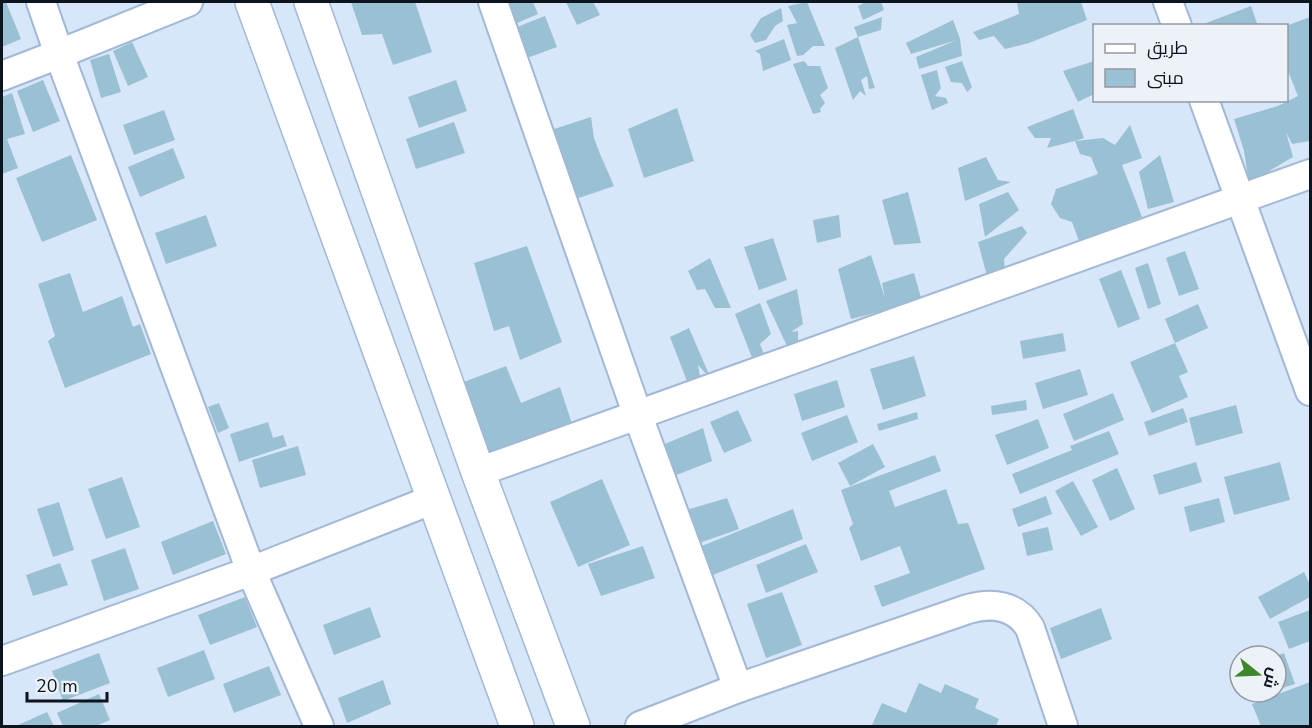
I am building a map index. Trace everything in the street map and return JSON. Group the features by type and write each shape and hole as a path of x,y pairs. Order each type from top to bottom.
{"street":[{"path":"41,2 251,571 319,726"},
{"path":"2,76 188,2"},
{"path":"252,2 517,726"},
{"path":"311,2 478,472 573,726"},
{"path":"493,2 638,416 738,688"},
{"path":"1168,2 1176,24"},
{"path":"1205,102 1311,391"},
{"path":"478,472 1311,174"},
{"path":"2,661 251,571 434,499"},
{"path":"640,726 738,688 968,609 990,604 1014,611 1025,620 1045,670 1063,726"}],"building":[{"path":"2,2 6,2 21,39 2,47"},
{"path":"351,2 415,2 432,52 393,65 382,34 362,35"},
{"path":"497,2 533,2 538,14 508,27"},
{"path":"566,2 593,2 600,15 577,25"},
{"path":"807,2 825,46 813,46 803,55 797,56 787,25 797,23 788,6"},
{"path":"866,2 881,2 884,10 863,20 858,6"},
{"path":"1017,2 1081,2 1087,20 1029,43 1005,49 994,36 979,40 973,32 1019,14"},
{"path":"1251,6 1257,24 1204,24"},
{"path":"781,8 783,21 775,26 766,40 755,43 750,35 761,18"},
{"path":"545,16 557,47 519,61 507,31"},
{"path":"882,17 881,30 858,37 854,27"},
{"path":"1310,17 1310,141 1292,144 1286,132 1293,157 1249,183 1244,151 1234,119 1278,106 1298,96 1288,71 1288,25"},
{"path":"953,20 960,39 962,56 919,69 916,57 957,40 911,54 906,43"},
{"path":"858,37 875,88 869,89 867,76 861,80 866,96 860,91 853,100 835,48"},
{"path":"784,39 791,60 763,71 760,54 755,51"},
{"path":"132,42 148,77 128,86 113,51"},
{"path":"109,54 121,92 101,98 90,60"},
{"path":"804,61 808,66 820,66 828,88 820,95 825,103 820,109 821,112 813,114 793,64"},
{"path":"962,61 972,87 967,92 962,83 951,82 945,67"},
{"path":"1093,61 1093,94 1078,102 1063,71"},
{"path":"937,70 941,88 935,96 946,98 948,103 932,110 921,75"},
{"path":"43,80 60,121 33,132 17,91"},
{"path":"456,80 467,111 419,128 408,97"},
{"path":"12,93 25,134 7,139 18,168 2,174 2,97"},
{"path":"677,108 694,161 644,178 628,129"},
{"path":"1073,109 1084,138 1047,148 1051,138 1035,138 1027,127"},
{"path":"164,110 175,140 134,155 123,125"},
{"path":"591,117 594,138 614,186 573,200 548,131"},
{"path":"454,122 465,153 416,169 406,139"},
{"path":"1130,125 1142,158 1122,165 1142,217 1079,241 1072,222 1060,218 1051,204 1056,189 1098,174 1091,157 1080,154 1075,141 1103,138 1115,145"},
{"path":"173,148 185,178 140,197 128,167"},
{"path":"71,155 97,220 42,242 16,178"},
{"path":"1160,155 1174,202 1148,209 1139,172"},
{"path":"986,157 998,180 1011,182 965,201 958,168"},
{"path":"908,192 921,243 894,245 882,200"},
{"path":"1008,192 1019,210 985,237 979,204"},
{"path":"206,215 217,246 166,264 155,233"},
{"path":"839,215 841,237 817,243 813,220"},
{"path":"1022,226 1027,233 1004,259 1005,276 987,276 978,242"},
{"path":"773,238 787,280 759,290 744,247"},
{"path":"527,246 562,342 520,360 509,326 494,331 474,263"},
{"path":"1185,251 1199,289 1179,296 1166,258"},
{"path":"871,255 885,298 882,283 914,273 922,301 851,319 838,269"},
{"path":"710,258 731,308 715,308 705,289 697,290 688,271"},
{"path":"1148,263 1161,304 1148,309 1135,268"},
{"path":"1121,270 1140,319 1118,328 1099,279"},
{"path":"70,273 83,312 122,296 133,327 140,324 151,354 65,388 48,341 55,336 38,284"},
{"path":"797,289 803,324 791,332 798,331 798,345 788,348 766,301"},
{"path":"760,303 771,334 760,344 764,354 753,360 735,314"},
{"path":"1198,304 1208,328 1175,343 1165,319"},
{"path":"689,328 711,379 698,365 701,382 690,389 670,337"},
{"path":"1063,333 1066,351 1023,359 1020,341"},
{"path":"1175,343 1188,372 1179,376 1188,397 1152,413 1130,362"},
{"path":"914,356 926,396 883,410 870,369"},
{"path":"506,366 521,403 560,387 572,424 484,460 448,388"},
{"path":"1080,369 1088,395 1043,409 1035,383"},
{"path":"837,380 845,407 802,421 794,394"},
{"path":"1113,393 1124,420 1074,441 1063,414"},
{"path":"1026,400 1027,410 992,415 991,406"},
{"path":"219,403 229,428 218,433 208,407"},
{"path":"1236,405 1243,433 1196,446 1189,418"},
{"path":"1183,408 1188,422 1149,436 1144,422"},
{"path":"738,410 752,441 724,453 710,422"},
{"path":"917,412 918,419 879,431 877,424"},
{"path":"847,415 858,442 812,461 801,433"},
{"path":"1038,419 1049,448 1007,465 995,435"},
{"path":"268,422 273,438 283,435 287,446 239,462 230,434"},
{"path":"703,428 712,461 664,480 660,446"},
{"path":"1109,431 1119,454 1020,494 1012,474 1072,450 1070,446"},
{"path":"873,444 885,467 850,486 838,463"},
{"path":"298,446 306,475 260,488 252,460"},
{"path":"935,455 941,471 889,491 895,507 946,489 958,524 968,523 985,569 882,607 874,586 910,573 900,546 861,561 849,528 853,524 841,490"},
{"path":"1196,462 1202,482 1159,495 1153,475"},
{"path":"1280,462 1290,500 1234,515 1224,477"},
{"path":"1117,468 1135,509 1110,521 1092,480"},
{"path":"122,477 140,527 106,539 88,489"},
{"path":"602,479 630,545 578,567 550,502"},
{"path":"1073,481 1098,527 1081,536 1055,491"},
{"path":"1046,496 1052,514 1018,527 1012,509"},
{"path":"727,498 739,529 688,547 683,511"},
{"path":"1219,498 1225,522 1190,532 1184,507"},
{"path":"59,502 74,550 53,557 37,509"},
{"path":"793,509 803,539 708,577 697,548"},
{"path":"213,521 226,554 173,575 161,542"},
{"path":"1048,527 1053,550 1027,556 1022,533"},
{"path":"806,544 818,572 766,593 756,565"},
{"path":"643,546 655,578 601,596 588,564"},
{"path":"125,548 139,589 104,601 91,560"},
{"path":"60,563 68,585 33,596 26,575"},
{"path":"1304,572 1310,585 1310,597 1270,619 1258,597"},
{"path":"782,592 802,645 766,658 747,604"},
{"path":"245,597 257,627 210,645 198,615"},
{"path":"370,607 381,637 334,655 323,625"},
{"path":"1101,608 1112,639 1061,659 1050,628"},
{"path":"1310,610 1310,641 1289,649 1278,622"},
{"path":"204,650 215,679 168,697 157,668"},
{"path":"99,653 110,683 63,701 52,671"},
{"path":"1288,664 1295,684 1288,686"},
{"path":"269,666 281,695 234,713 223,684"},
{"path":"383,680 391,704 347,723 338,698"},
{"path":"1310,682 1310,726 1261,726 1252,704 1288,704 1288,690"},
{"path":"919,683 941,693 945,684 979,699 975,708 999,719 996,726 872,725 882,703 906,713"},
{"path":"99,694 110,720 96,726 63,726 57,713"},
{"path":"47,712 54,726 16,726"}]}
